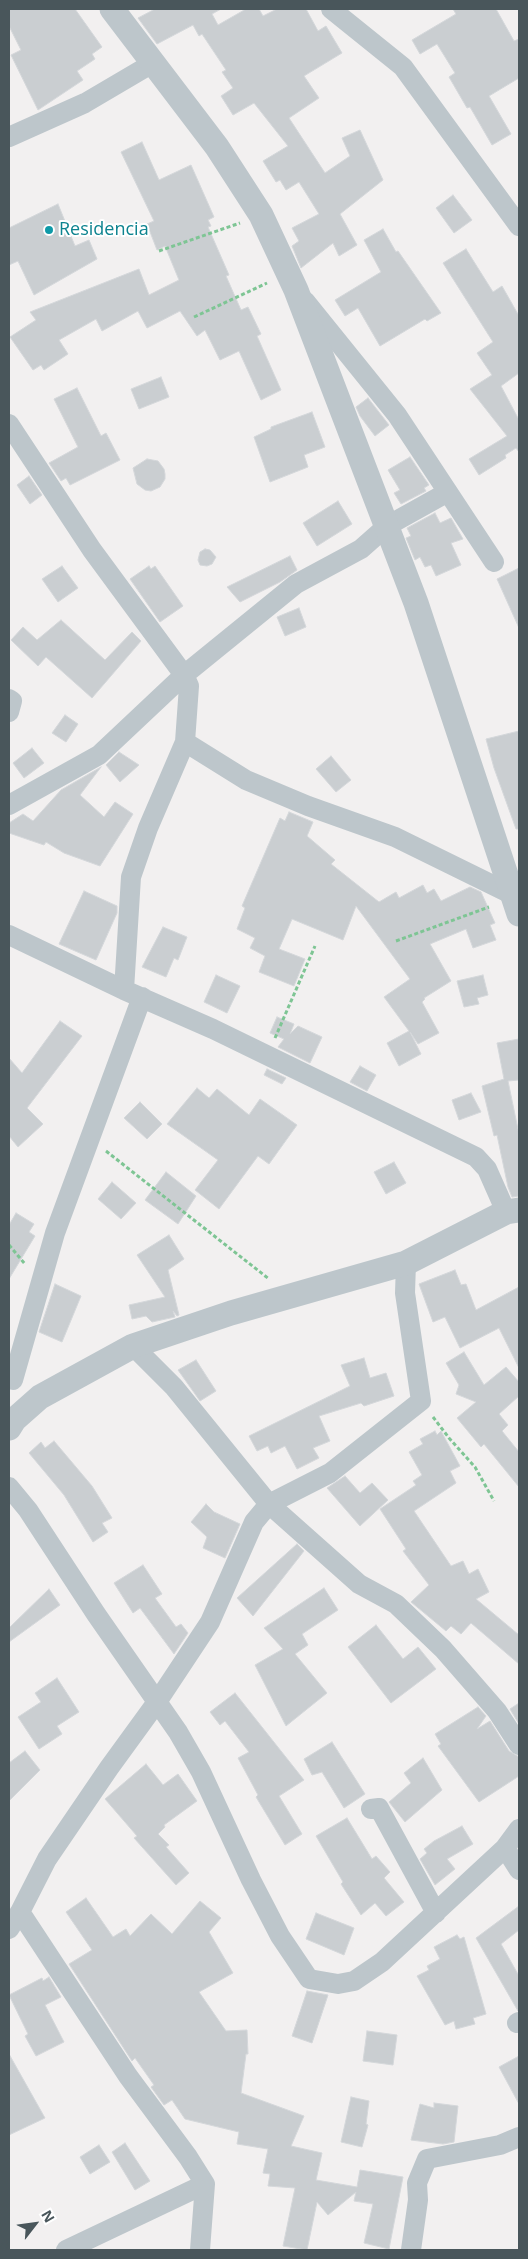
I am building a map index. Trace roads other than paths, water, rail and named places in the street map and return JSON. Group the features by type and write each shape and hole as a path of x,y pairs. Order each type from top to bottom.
{"street":[{"path":"112,9 217,148 262,215 292,282 416,603 515,902"},
{"path":"331,9 403,67 519,226"},
{"path":"9,137 84,103 153,62"},
{"path":"292,282 397,415 494,562"},
{"path":"9,424 92,550 184,675 189,686 185,742 148,828 131,877 133,993 89,1140 55,1234 11,1378 40,1397"},
{"path":"9,805 99,755 184,675 296,584 361,549 387,526 448,492"},
{"path":"9,699 12,701 9,712"},
{"path":"185,742 246,780 308,806 395,837 515,902"},
{"path":"9,935 267,1055 476,1157 487,1168 513,1211 406,1263 231,1313 133,1346 40,1397 14,1420 9,1428"},
{"path":"9,1929 20,1912 47,1859 108,1768 157,1702 210,1622 254,1522 269,1504 330,1473 421,1401 405,1293 406,1263"},
{"path":"133,1346 174,1387 269,1504 358,1584 396,1604 443,1649 497,1711 519,1746"},
{"path":"9,1487 28,1510 96,1614 178,1732 201,1772 251,1880 280,1936 308,1979 338,1984 354,1981 382,1962 505,1848 519,1829"},
{"path":"371,1809 379,1808 436,1913"},
{"path":"505,1848 519,1870"},
{"path":"20,1912 128,2076 205,2184 200,2250"},
{"path":"411,2250 418,2200 417,2183 427,2159 500,2145 519,2137"},
{"path":"66,2250 205,2184"}],"place":[{"name":"Residencia","path":"49,230"}]}
